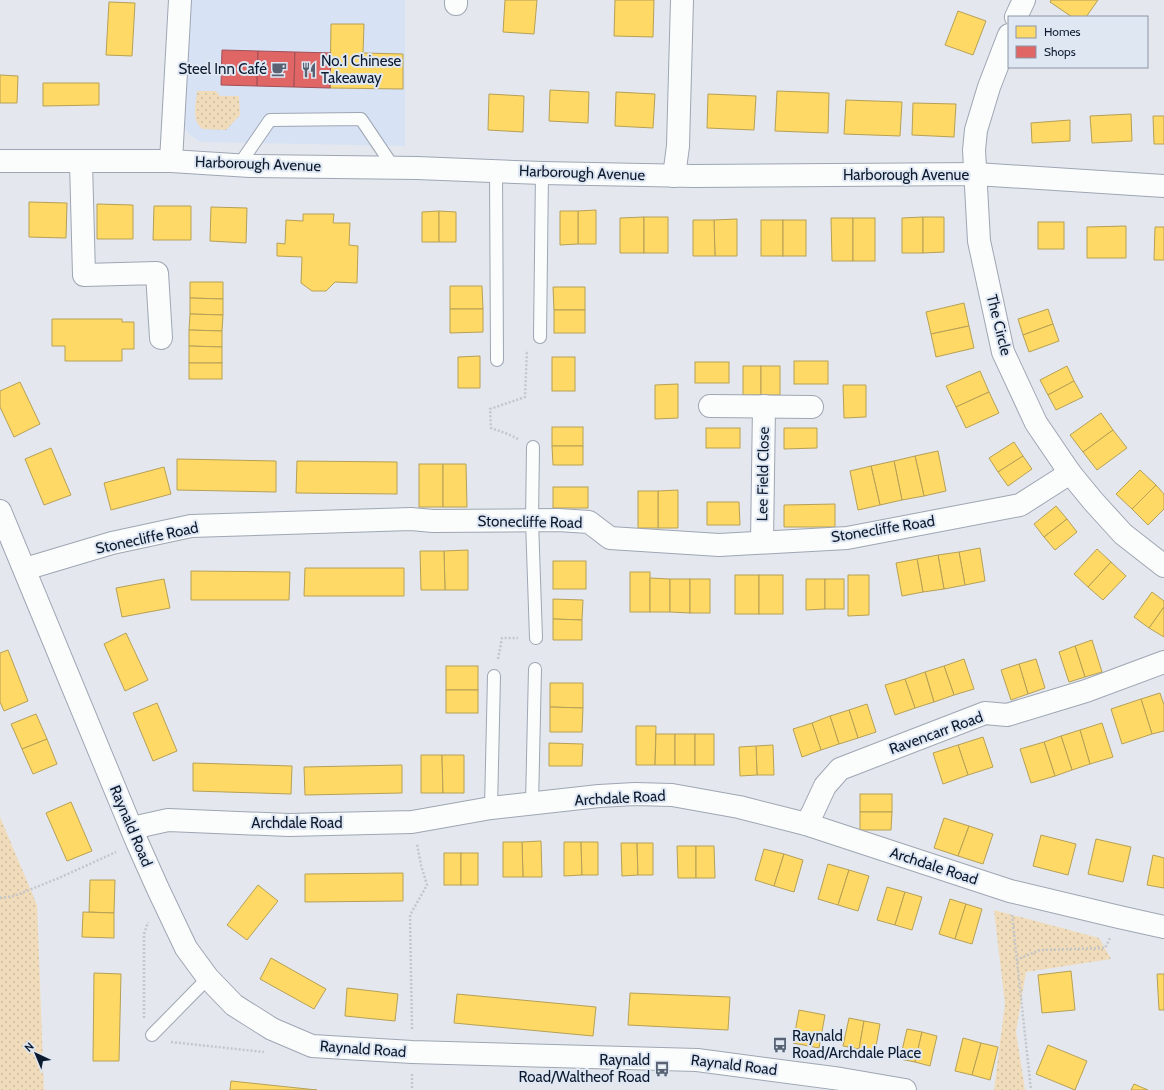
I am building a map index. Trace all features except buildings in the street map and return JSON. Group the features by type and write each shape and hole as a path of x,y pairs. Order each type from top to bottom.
{"street":[{"path":"171,161 180,0"},
{"path":"674,176 678,146 682,0"},
{"path":"1016,16 1024,0"},
{"name":"The Circle","path":"1008,38 976,130 974,150 979,241 1003,352 1036,423 1070,473 1123,534 1164,566"},
{"name":"Harborough Avenue","path":"0,162 171,161 239,165 496,170 542,173 674,176 976,174 1164,186"},
{"path":"81,162 84,275 157,273 161,338"},
{"name":"Lee Field Close","path":"710,406 812,407"},
{"name":"Lee Field Close","path":"762,542 764,406"},
{"name":"Stonecliffe Road","path":"25,569 112,543 191,526 411,520 558,520 588,522 610,538 719,545 848,538 1020,505 1070,473"},
{"name":"Raynald Road","path":"0,511 158,889 186,948 208,978 234,1005 272,1029 312,1046 412,1052 697,1060 841,1079 905,1090"},
{"name":"Ravencarr Road","path":"806,824 826,786 840,769 985,713 1007,715 1086,691 1164,662"},
{"name":"Archdale Road","path":"135,835 168,820 289,825 412,822 492,808 599,796 635,794 672,795 739,807 806,824 1010,890 1164,927"}],"lane":[{"path":"239,165 270,120 361,119 394,168"},
{"path":"496,170 497,360"},
{"path":"540,337 542,173"},
{"path":"533,447 532,521 536,638"},
{"path":"532,804 535,669"},
{"path":"492,808 494,676"},
{"path":"152,1034 208,978"}],"path":[{"path":"508,434 490,428 490,409 525,397 527,348 540,337"},
{"path":"494,676 502,638 536,638"},
{"path":"412,822 420,865 427,885 410,915 412,1052"},
{"path":"0,898 14,896 51,881 135,835"},
{"path":"1016,960 1040,950 1105,948 1119,917"},
{"path":"1012,920 1031,1090"}],"shaded area":[{"path":"191,0 405,0 405,146 200,142 190,135 186,130 185,124"},
{"path":"197,91 216,91 220,96 239,96 240,115 226,130 203,129 197,122 195,112"},
{"path":"0,817 37,905 44,1090 0,1090"},
{"path":"994,910 1099,938 1111,959 1026,972 1016,1032 1025,1090 994,1090 1005,1004"}],"place":[{"name":"Steel Inn Café","path":"279,69"},
{"name":"No.1 Chinese Takeaway","path":"309,70"},
{"name":"Raynald Road/Archdale Place","path":"780,1045"},
{"name":"Raynald Road/Waltheof Road","path":"662,1069"}]}
